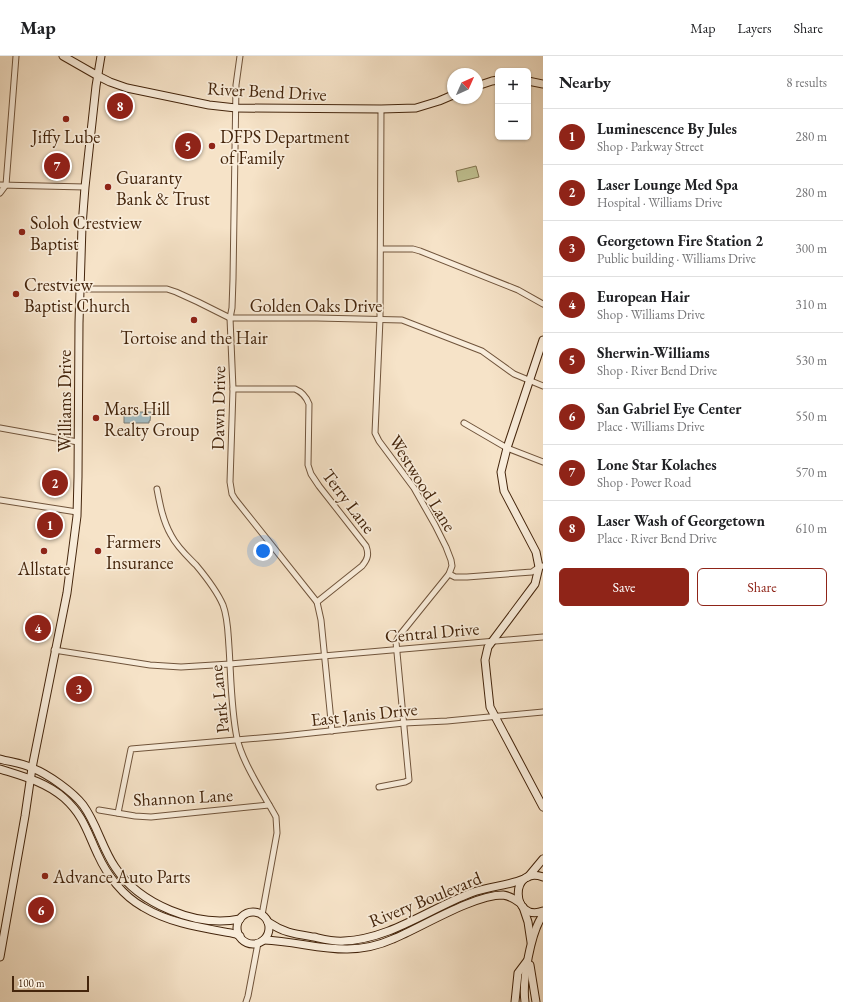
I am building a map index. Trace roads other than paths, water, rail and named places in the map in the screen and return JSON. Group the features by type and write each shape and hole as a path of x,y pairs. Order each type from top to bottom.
{"street":[{"path":"0,193 6,185 16,56"},
{"name":"River Bend Drive","path":"63,56 98,76 127,88 209,105 236,108 416,108 447,98"},
{"name":"Williams Drive","path":"0,957 32,768 54,650 67,593 77,512 80,289 85,187 101,56"},
{"name":"Dawn Drive","path":"240,56 236,85 233,279 232,308 230,318 233,389 230,482 232,494 235,499 317,602 321,620 332,731"},
{"path":"483,84 495,80"},
{"path":"531,82 543,84"},
{"name":"Westwood Lane","path":"381,109 380,319 375,433 379,441 414,488 435,525 451,560 452,566 449,574"},
{"path":"0,184 85,187"},
{"path":"381,249 413,249 420,251 518,290 543,304"},
{"name":"Golden Oaks Drive","path":"80,289 167,289 230,318 402,320 482,351 514,374 530,382 543,386"},
{"path":"543,340 507,448 501,472 504,490 536,552 541,567 534,588 492,640 488,647 486,660 489,701 494,717 543,807"},
{"name":"Terry Lane","path":"233,389 292,389 300,391 305,396 309,404 308,465 311,474 366,546 368,552 367,558 362,566 317,602"},
{"path":"464,423 507,448 543,462"},
{"path":"0,428 78,442"},
{"name":"Park Lane","path":"157,489 162,512 171,536 205,577 224,607 237,740 241,752 276,817 277,833 262,916"},
{"path":"0,500 77,512"},
{"path":"378,787 409,780 396,649 396,642 399,636 449,574 455,578 532,572 541,567"},
{"name":"Central Drive","path":"54,650 126,662 181,667 324,656 492,640 543,637"},
{"name":"East Janis Drive","path":"118,814 131,749 404,723 447,721 543,712"},
{"path":"0,759 32,768 66,788 83,805 116,868 136,891 150,901 186,915 208,920 224,921 240,919 250,913 262,916 268,922 268,933 261,942 246,1002"},
{"path":"0,770 31,779 59,794 78,813 86,826 107,872 118,885 142,907 159,916 178,923 236,934 250,944 261,942"},
{"name":"Shannon Lane","path":"99,810 118,814 151,817 269,805"},
{"path":"531,943 528,922 518,898 518,888 543,859"},
{"path":"526,878 533,875 543,877"},
{"name":"Rivery Boulevard","path":"268,922 281,930 296,935 342,941 365,939 382,934 454,900 482,890 512,884 526,878"},
{"name":"Rivery Boulevard","path":"261,942 344,950 370,947 393,939 459,908 479,900 497,896 510,897 534,912 543,911"},
{"path":"454,900 459,908"},
{"path":"525,1002 525,982 531,943 539,920 543,915"},
{"path":"240,919 238,927 240,936"},
{"path":"400,925 405,933"},
{"path":"342,941 344,950"},
{"path":"515,1002 518,973 528,959"},
{"path":"528,959 536,1002"}],"water":[{"path":"124,412 151,412 150,421 149,423 124,423"}],"place":[{"name":"Laser Wash of Georgetown","path":"120,106"},
{"name":"Jiffy Lube","path":"66,119"},
{"name":"Sherwin-Williams","path":"188,146"},
{"name":"DFPS Department of Family","path":"212,146"},
{"name":"Lone Star Kolaches","path":"57,166"},
{"name":"Guaranty Bank & Trust","path":"108,187"},
{"name":"Soloh Crestview Baptist","path":"22,232"},
{"name":"Crestview Baptist Church","path":"16,294"},
{"name":"Tortoise and the Hair","path":"194,320"},
{"name":"Mars Hill Realty Group","path":"96,418"},
{"name":"Laser Lounge Med Spa","path":"55,483"},
{"name":"Luminescence By Jules","path":"50,525"},
{"name":"Allstate","path":"44,551"},
{"name":"Farmers Insurance","path":"98,551"},
{"name":"European Hair","path":"38,628"},
{"name":"Georgetown Fire Station 2","path":"79,689"},
{"name":"Advance Auto Parts","path":"45,876"},
{"name":"San Gabriel Eye Center","path":"41,910"}]}
